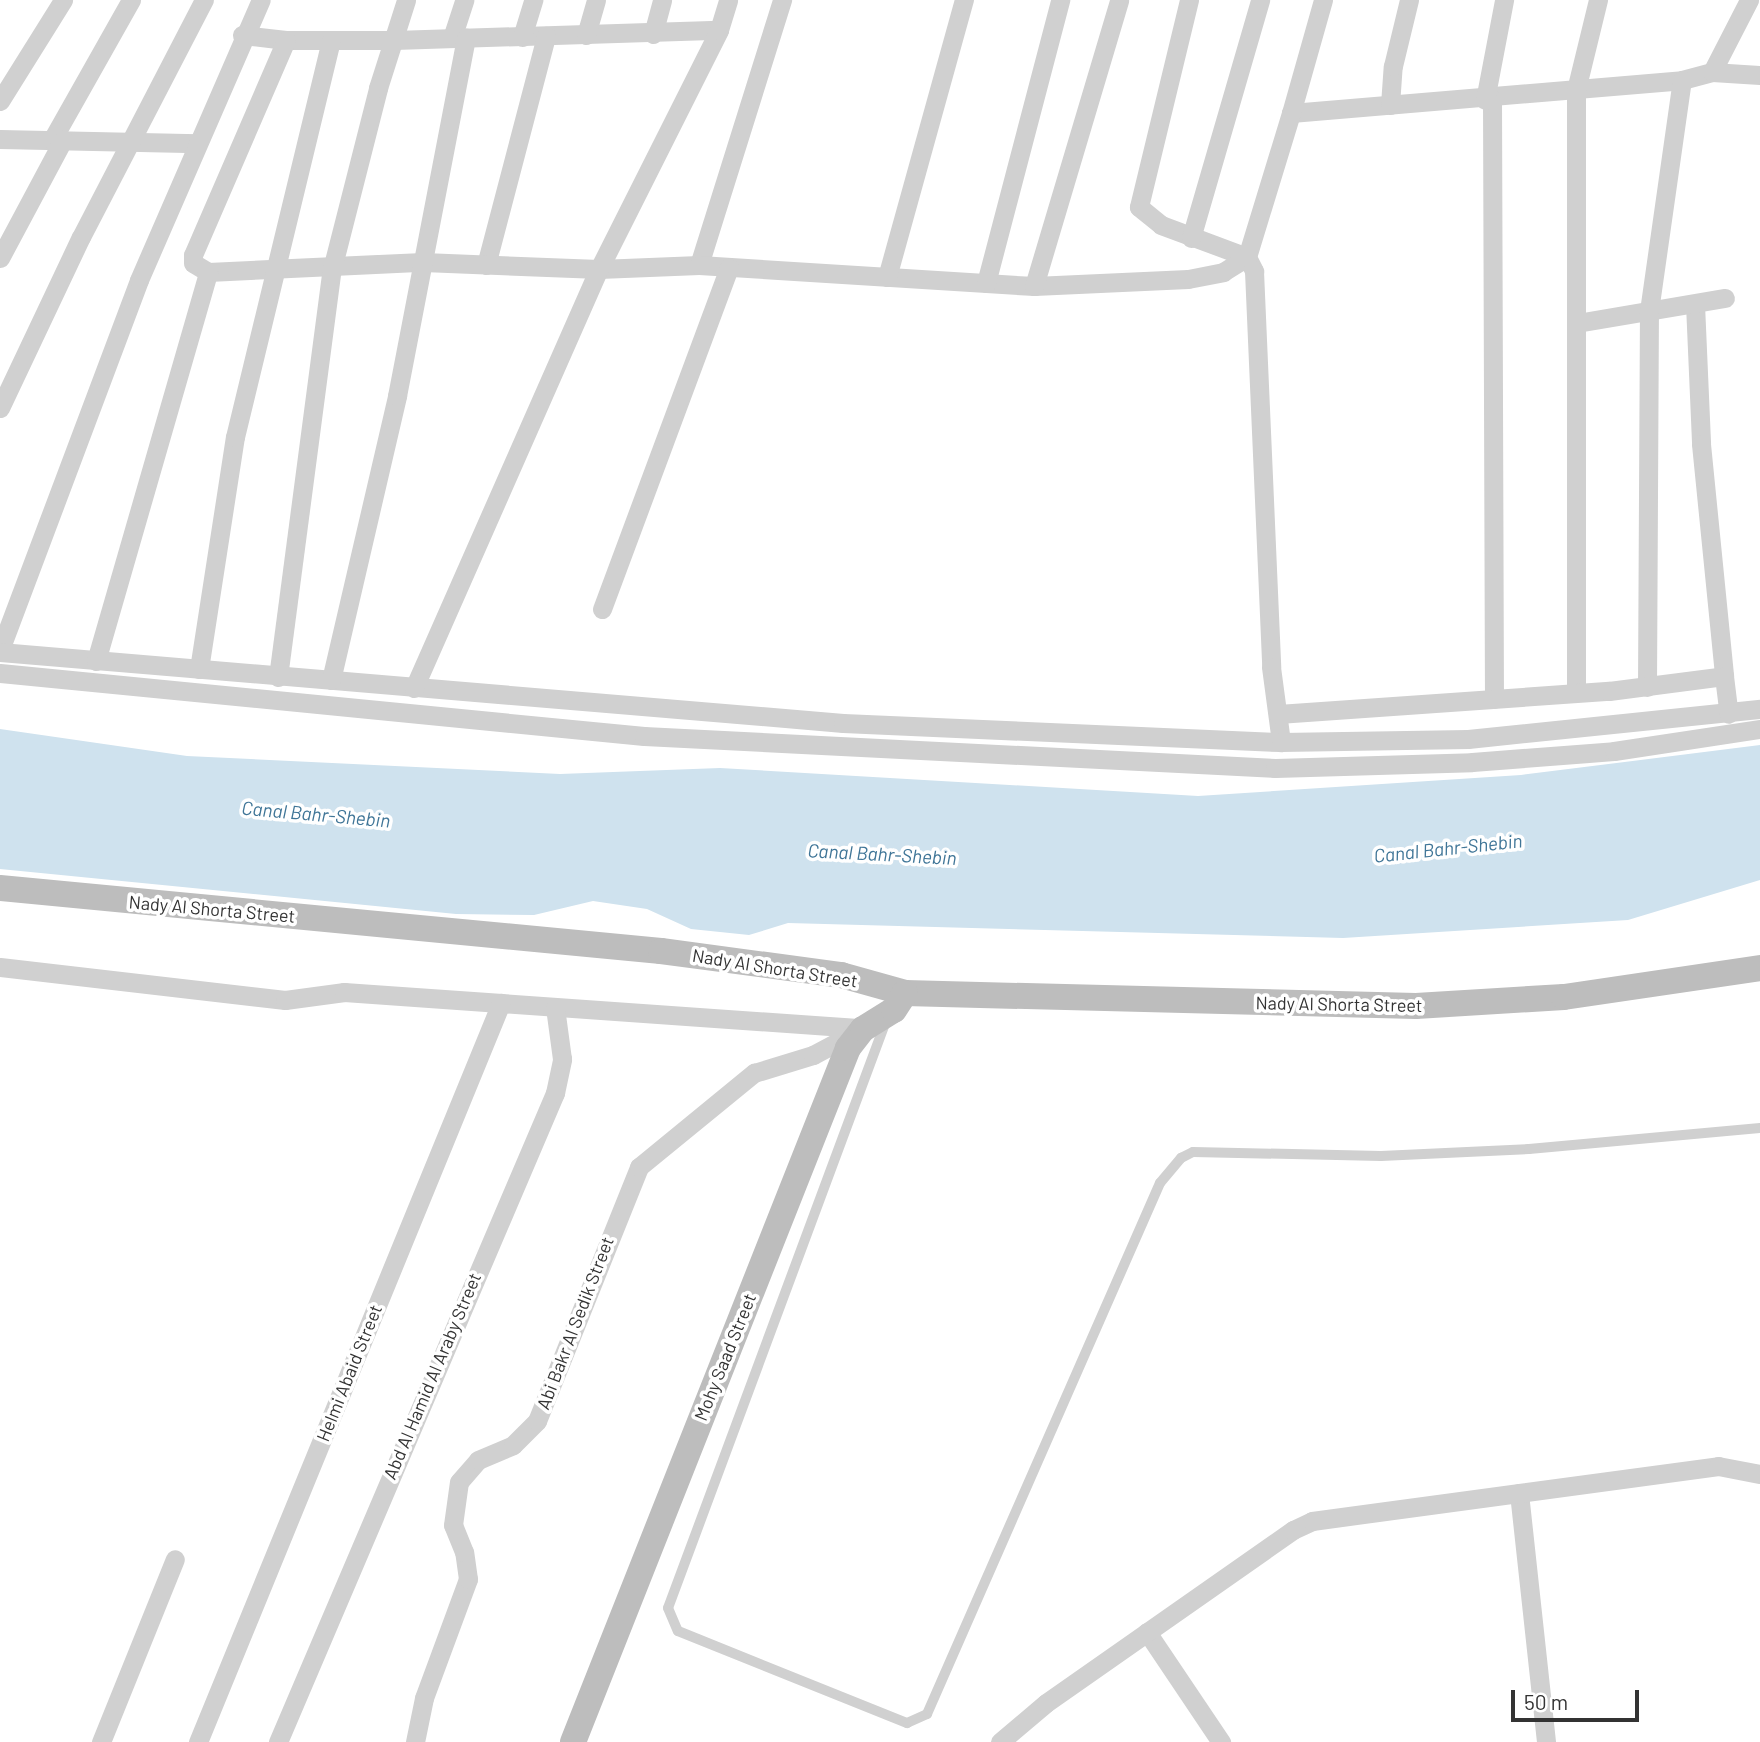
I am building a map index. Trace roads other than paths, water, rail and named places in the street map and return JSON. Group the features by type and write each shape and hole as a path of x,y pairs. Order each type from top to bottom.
{"main road":[{"name":"Nady Al Shorta Street","path":"0,888 661,951 841,975 897,1004 1416,1006 1564,997 1760,968"},
{"name":"Mohy Saad Street","path":"573,1742 848,1048 863,1029 897,1004"}],"street":[{"path":"0,101 63,0"},
{"path":"0,258 57,140 131,0"},
{"path":"0,408 204,0"},
{"path":"261,0 242,35 139,280 0,651 278,677 843,723 1281,742 1468,739 1760,709"},
{"path":"278,677 332,268 406,0"},
{"path":"331,680 397,396 423,262 464,0"},
{"path":"522,37 533,0"},
{"path":"586,35 596,0"},
{"path":"653,34 663,0"},
{"path":"414,688 599,269 719,30 728,0"},
{"path":"699,265 782,0"},
{"path":"887,277 964,0"},
{"path":"986,283 1060,0"},
{"path":"1034,286 1119,0"},
{"path":"1189,0 1139,207 1161,225 1247,257"},
{"path":"1191,238 1260,0"},
{"path":"1281,742 1271,667 1257,286 1247,257 1323,0"},
{"path":"1390,105 1393,66 1409,0"},
{"path":"1494,699 1489,99 1504,0"},
{"path":"1576,693 1576,90 1598,0"},
{"path":"1712,72 1749,0"},
{"path":"242,35 286,40 394,40 719,30"},
{"path":"486,265 546,36"},
{"path":"286,40 193,255 193,263 208,272 423,262 599,269 699,265 1034,286 1188,279 1223,272 1247,257"},
{"path":"199,669 235,437 273,268 331,40"},
{"path":"1291,113 1489,99 1682,80 1712,72 1760,75"},
{"path":"1647,687 1649,311 1682,80"},
{"path":"0,139 198,143"},
{"path":"602,609 729,268"},
{"path":"96,661 208,272"},
{"path":"1577,323 1726,298"},
{"path":"1695,304 1700,444 1730,714"},
{"path":"0,673 644,736 1262,767 1472,762 1601,752 1760,729"},
{"path":"1278,714 1647,687 1724,676"},
{"path":"0,967 294,1001 344,992 863,1029"},
{"name":"Helmi Abaid Street","path":"198,1742 501,1003"},
{"name":"Abd Al Hamid Al Araby Street","path":"278,1742 555,1093 562,1050 555,1007"},
{"name":"Abi Bakr Al Sedik Street","path":"415,1742 424,1698 468,1579 464,1552 453,1525 459,1482 478,1460 522,1439 537,1421 639,1167 649,1154 697,1122 754,1073 813,1055 863,1029"},
{"path":"1000,1742 1046,1703 1302,1525 1718,1466 1760,1474"},
{"path":"1519,1493 1546,1742"},
{"path":"101,1742 175,1559"},
{"path":"1147,1632 1221,1742"}],"lane":[{"path":"897,1004 668,1608 678,1631 907,1723 927,1714 1160,1183 1181,1158 1193,1152 1381,1156 1515,1150 1760,1128"}],"water":[{"name":"Canal Bahr-Shebin","path":"0,729 187,756 560,774 720,768 1198,796 1521,775 1760,745 1760,880 1628,920 1343,938 788,923 749,935 691,929 647,909 593,901 534,915 456,914 0,869"}]}
